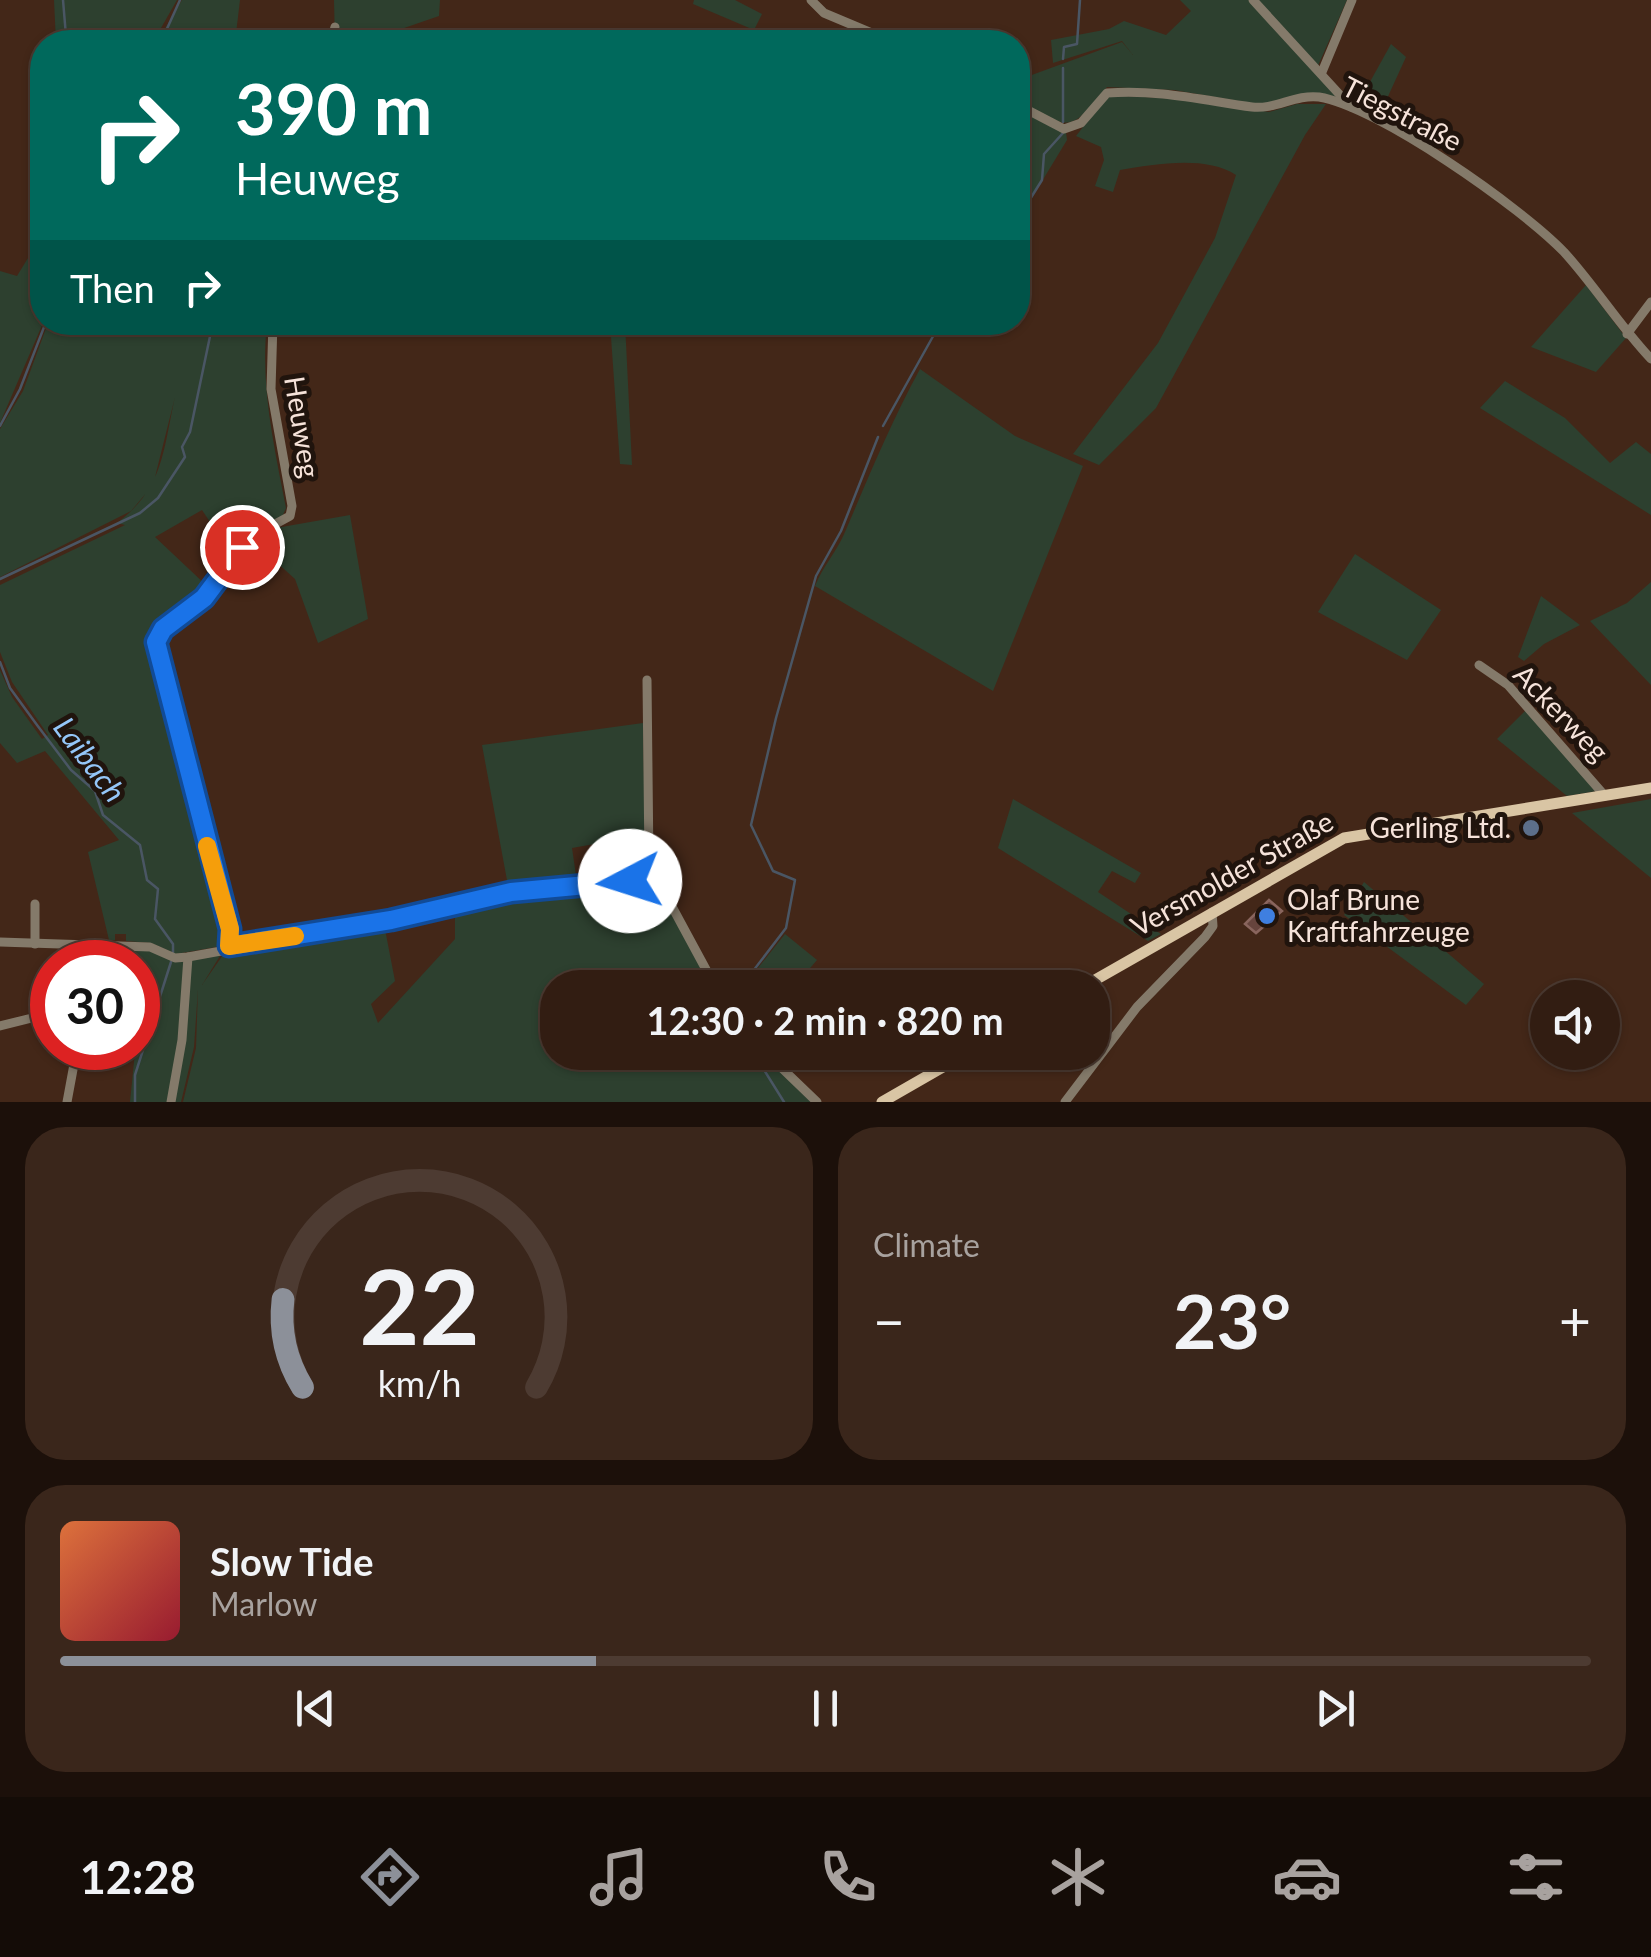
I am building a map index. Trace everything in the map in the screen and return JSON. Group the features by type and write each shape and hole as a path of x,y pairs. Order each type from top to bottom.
{"main road":[{"name":"Versmolder Straße","path":"1110,971 1327,846 1360,834 1651,788"},
{"path":"882,1102 937,1070"}],"street":[{"path":"811,0 824,13 864,30"},
{"path":"1253,0 1353,109"},
{"path":"1322,72 1352,0"},
{"name":"Tiegstraße","path":"1030,111 1064,129 1081,124 1107,92 1138,90 1261,108 1315,96 1353,109 1453,164 1528,221 1564,252 1627,334 1651,358"},
{"path":"1627,334 1651,302"},
{"name":"Heuweg","path":"229,946 230,929 156,642 163,629 204,598 242,547 290,516 270,388 273,335"},
{"name":"Ackerweg","path":"1479,665 1508,685 1605,796"},
{"path":"647,680 649,864 706,970"},
{"path":"630,881 649,864"},
{"path":"160,952 172,957 188,957 229,946 391,920 511,892 657,882"},
{"path":"35,904 36,940"},
{"path":"1065,1102 1137,1007 1205,938 1213,926 1212,912"},
{"path":"0,942 30,944"},
{"path":"171,1102 182,1040 188,957"},
{"path":"0,1026 30,1019"},
{"path":"67,1102 73,1070"},
{"path":"784,1070 817,1102"}],"green space":[{"path":"54,0 177,0 160,30 55,30"},
{"path":"182,0 240,0 236,30 164,30"},
{"path":"334,0 440,0 439,16 398,30 335,30"},
{"path":"694,0 735,0 762,14 754,30 693,4"},
{"path":"1180,0 1347,0 1317,68 1343,99 1327,97 1267,106 1174,90 1107,87 1076,120 1059,122 1030,107 1030,76 1122,42 1133,55 1122,41 1053,63 1051,40 1109,29 1124,21 1166,35 1191,11"},
{"path":"1391,44 1406,57 1379,116 1356,107"},
{"path":"1108,95 1197,100 1269,112 1297,104 1326,104 1305,135 1156,408 1099,465 1073,454 1158,343 1215,238 1236,175 1210,165 1164,164 1120,170 1113,192 1095,186 1104,160 1101,147 1076,136"},
{"path":"1030,113 1066,132 1067,140 1030,201"},
{"path":"30,255 30,335 38,335 0,423 0,271 17,276"},
{"path":"1586,285 1626,338 1596,372 1531,347"},
{"path":"44,335 266,335 267,393 286,508 282,517 246,537 239,519 245,539 242,543 234,530 222,540 202,510 155,537 207,586 151,644 227,929 227,940 222,946 176,954 160,947 160,940 126,940 126,934 115,934 115,940 109,940 88,852 119,840 45,751 17,763 0,743 0,670 12,697 42,739 48,735 12,682 0,652 0,585 125,525 117,523 131,511 0,577 0,429 23,391","holes":["175,397 164,451 155,476"]},
{"path":"611,335 626,335 632,465 620,464"},
{"path":"920,369 1015,436 1083,466 993,691 815,586 842,539"},
{"path":"1505,381 1565,418 1610,463 1636,442 1651,454 1651,515 1480,408"},
{"path":"350,515 368,619 318,643 295,579 253,541 276,528"},
{"path":"1355,554 1441,610 1407,660 1318,612"},
{"path":"1651,582 1651,685 1590,621 1627,603"},
{"path":"1541,596 1580,625 1544,644 1524,661 1518,657"},
{"path":"1526,710 1597,791 1567,796 1497,739"},
{"path":"643,723 645,835 572,848 577,882 509,891 482,745"},
{"path":"1013,799 1141,873 1135,883 1112,871 1098,892 1161,934 1148,941 998,848"},
{"path":"1651,799 1651,878 1572,813"},
{"path":"1364,882 1484,984 1466,1005 1344,915"},
{"path":"634,883 656,887 703,970 540,970 540,1070 779,1070 812,1102 183,1102 196,1048 198,989 194,1047 181,1102 130,1102 133,1070 160,1070 160,954 182,962 223,951 202,985 225,952 384,924 395,981 371,1004 378,1023 455,939 455,906"},
{"path":"785,934 817,960 808,970 758,968"}],"building":[{"name":"Olaf Brune Kraftfahrzeuge","path":"1269,900 1282,911 1256,933 1245,924"}],"waterway":[{"path":"63,0 66,30"},
{"name":"Laibach","path":"166,30 180,0"},
{"path":"1063,59 1064,47 1077,44 1080,0"},
{"path":"1063,68 1063,122"},
{"path":"1030,199 1042,180 1044,154 1063,133"},
{"path":"0,426 20,389 41,335"},
{"name":"Laibach","path":"0,579 140,513 158,498 185,457 182,447 190,432 210,335"},
{"path":"883,426 934,335"},
{"path":"754,970 786,928 795,880 773,871 751,825 816,576 841,531 878,437"},
{"name":"Laibach","path":"0,662 10,688 37,725 71,770 95,791 103,815 140,845 147,880 158,889 155,919 173,944 173,954"},
{"name":"Laibach","path":"135,1102 135,1075 171,962"},
{"path":"764,1070 784,1102"}],"slow traffic":[{"path":"207,846 230,929 229,946 295,936"}],"place":[{"name":"Gerling Ltd.","path":"1531,828"},
{"name":"Olaf Brune Kraftfahrzeuge","path":"1267,916"}],"route":[{"path":"242,547 204,598 163,629 156,642 230,929 229,946 391,920 511,892 630,881"}]}
